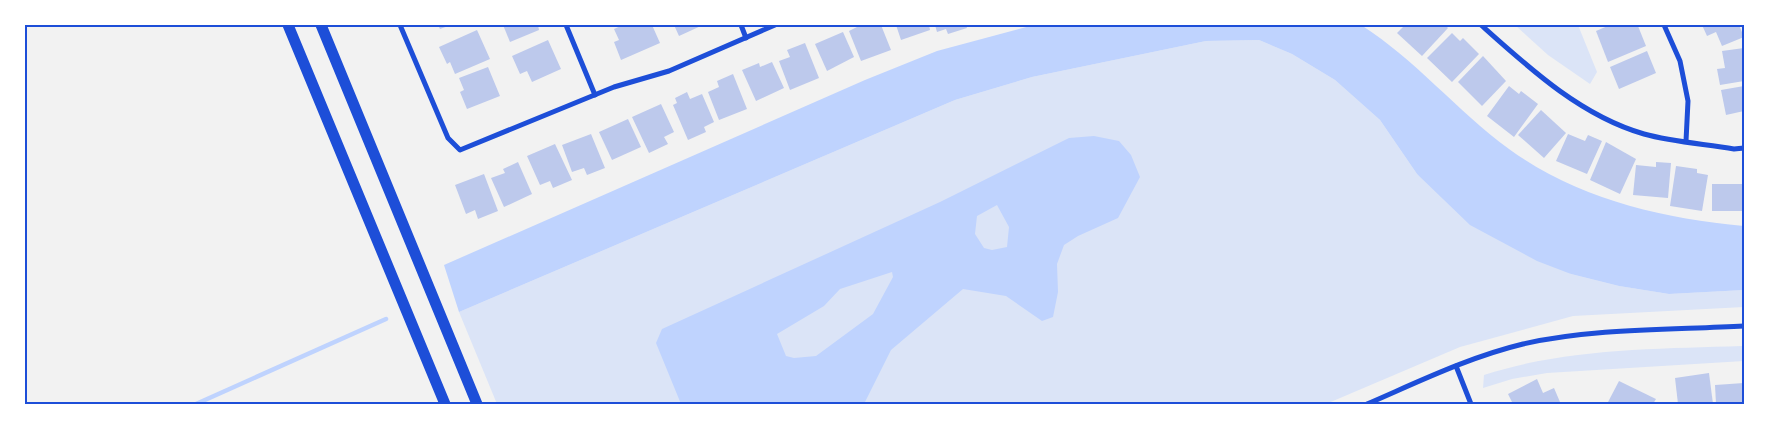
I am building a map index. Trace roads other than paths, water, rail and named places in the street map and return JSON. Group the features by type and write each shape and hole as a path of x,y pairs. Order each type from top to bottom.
{"main road":[{"path":"288,25 445,404"},
{"path":"321,25 477,404"}],"street":[{"path":"400,25 448,138 460,150 595,95 669,71 775,25"},
{"path":"566,25 595,95"},
{"path":"741,25 746,38"},
{"path":"1481,25 1534,72 1595,113 1644,134 1744,148"},
{"path":"1664,25 1680,61 1688,101 1686,141"},
{"path":"1367,404 1456,366 1523,344 1563,337 1744,326"},
{"path":"1456,366 1472,404"}],"water":[{"path":"1034,25 1361,25 1400,54 1472,119 1509,149 1563,181 1621,203 1651,211 1682,218 1744,226 1744,290 1669,294 1619,286 1571,274 1537,261 1470,225 1417,174 1380,120 1335,80 1292,54 1259,40 1206,41 1032,77 955,100 459,312 444,265 865,80 937,51"},
{"path":"1094,136 1119,141 1131,155 1140,177 1118,218 1078,236 1064,245 1057,264 1058,292 1053,317 1042,321 1006,296 963,289 891,350 864,404 681,404 656,343 662,329 940,202 1069,138","holes":["997,205 1009,227 1007,247 992,250 984,248 975,234 977,216","892,272 893,277 873,314 816,356 794,358 786,356 777,334 824,306 840,289"]}],"waterway":[{"path":"196,404 386,319"}]}
